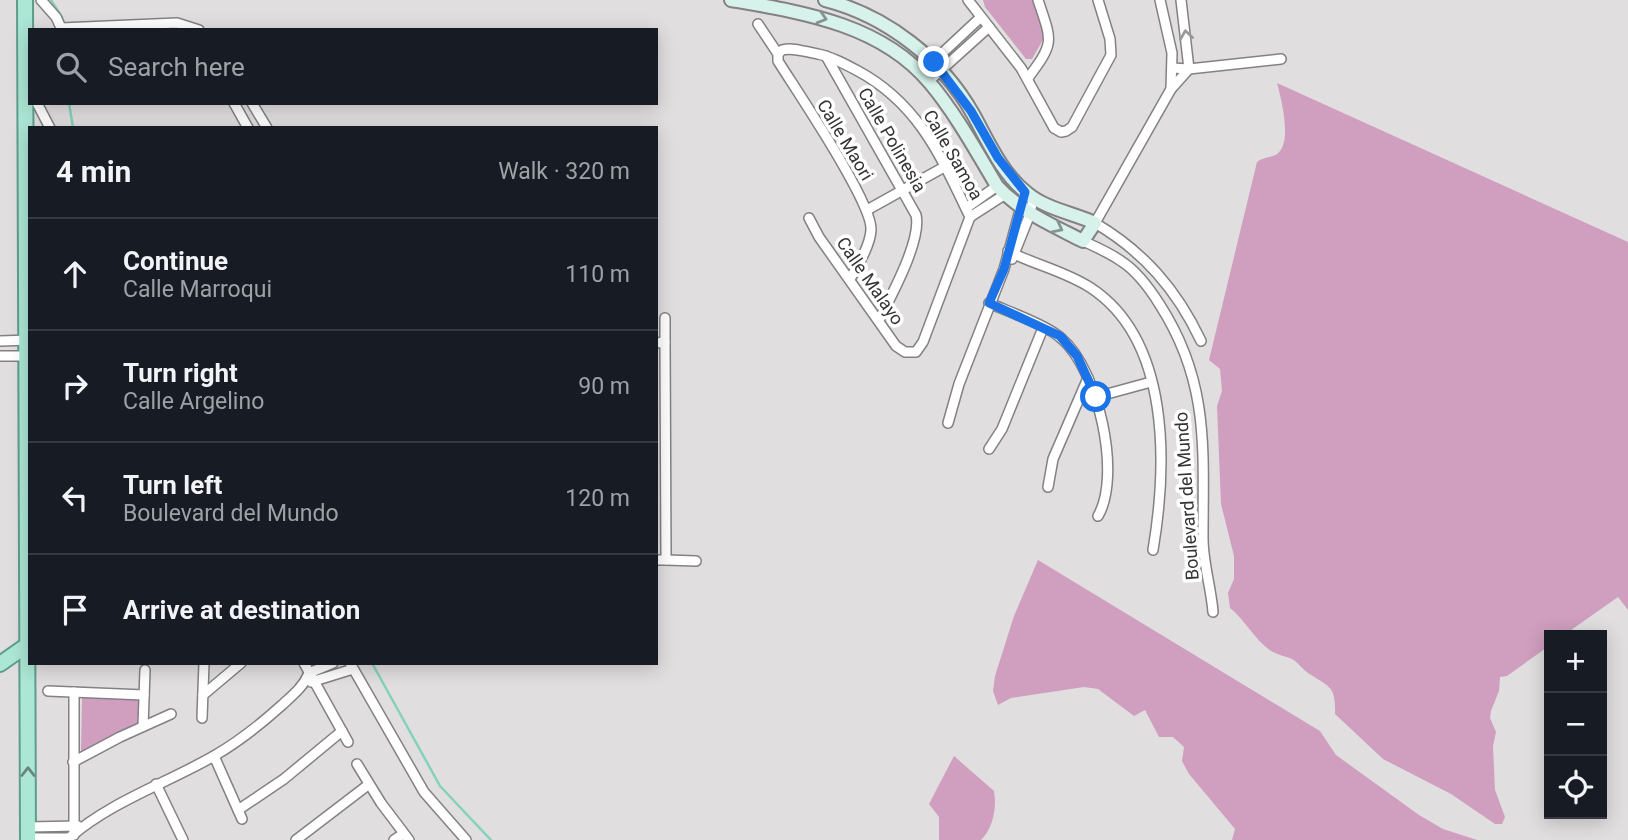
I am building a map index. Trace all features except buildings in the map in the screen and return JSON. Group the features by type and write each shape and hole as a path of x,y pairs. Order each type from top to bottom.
{"main road":[{"path":"25,1 28,87"},
{"path":"28,105 28,126"},
{"path":"28,500 28,835"},
{"path":"0,664 27,645"}],"street":[{"path":"41,0 62,28"},
{"name":"Boulevard del Mundo","path":"731,0 825,18 874,39 906,60 925,77 949,107 1001,191 1026,212 1123,262 1151,290 1176,330 1187,357 1197,395 1204,440 1204,558 1213,612"},
{"path":"825,0 851,8 890,28 938,66 971,111 998,158 1029,195 1095,223 1149,262 1177,297 1201,341"},
{"path":"1028,78 1050,46 1049,33 1038,0"},
{"path":"972,1 981,17 1028,78 1054,128 1061,132 1072,127 1111,55 1110,39 1098,0"},
{"path":"1162,0 1170,43 1171,89"},
{"path":"1083,241 1171,89 1189,69 1181,0"},
{"path":"938,66 981,17"},
{"path":"81,28 177,23 193,28"},
{"name":"Calle Maori","path":"758,24 867,210 871,222 870,236 850,279"},
{"path":"925,77 989,27"},
{"name":"Calle Samoa","path":"778,54 791,48 825,56 872,78 895,96 925,130 968,212 923,342 920,348 911,353"},
{"name":"Calle Polinesia","path":"825,56 903,191 918,223 916,235 879,320"},
{"path":"1172,68 1189,69 1281,60"},
{"path":"38,105 49,126"},
{"path":"251,105 266,126"},
{"path":"236,107 247,126"},
{"path":"867,210 946,166"},
{"path":"968,212 1001,191"},
{"path":"948,423 959,384 989,303 1012,253 1029,195"},
{"name":"Calle Malayo","path":"810,218 819,237 896,346 911,353"},
{"path":"1012,253 1068,275 1109,302 1135,338 1151,382 1161,437 1162,467 1153,550"},
{"path":"989,303 1060,336 1070,346 1088,378 1096,397 1107,466 1108,491 1105,505 1098,516"},
{"path":"665,318 661,343 661,560 696,561"},
{"path":"989,449 1002,429 1043,328"},
{"path":"0,341 28,340"},
{"path":"0,356 28,356"},
{"path":"1048,487 1053,459 1088,378"},
{"path":"1096,397 1151,382"},
{"path":"202,718 204,665"},
{"path":"203,695 239,665"},
{"path":"305,665 310,679 348,742"},
{"path":"28,835 67,839 156,784 214,756 267,719 310,679 330,665"},
{"path":"310,679 351,666 424,792 466,840"},
{"path":"142,726 145,670"},
{"path":"48,691 144,695"},
{"path":"74,692 73,762 77,831"},
{"path":"73,762 171,714"},
{"path":"214,756 240,815 342,731"},
{"path":"357,764 368,785 406,837 394,840"},
{"path":"156,784 180,839"},
{"path":"296,840 368,785"}],"shaded area":[{"path":"983,0 1033,0 1045,36 1032,59 1026,59 985,7"},
{"path":"1277,83 1628,242 1628,610 1618,597 1571,630 1544,630 1544,650 1507,676 1500,677 1499,691 1490,718 1496,732 1493,746 1495,790 1505,817 1502,824 1495,824 1451,794 1383,759 1335,714 1334,697 1326,684 1294,660 1265,646 1230,608 1228,593 1234,579 1234,556 1221,504 1217,406 1222,391 1220,369 1209,360 1257,162 1277,154 1282,148 1285,131"},
{"path":"1038,560 1320,731 1336,755 1419,815 1443,829 1477,840 1232,840 1235,829 1189,774 1182,761 1184,747 1173,737 1159,737 1145,710 1134,716 1098,689 1084,687 1011,698 998,705 993,691 995,676 1014,616"},
{"path":"82,697 141,700 141,722 81,752"},
{"path":"954,756 994,791 993,817 989,830 981,840 939,840 939,817 929,804"}],"waterway":[{"path":"51,0 64,24"},
{"path":"69,105 73,126"},
{"path":"373,665 440,786 491,840"}],"route":[{"path":"934,62 971,111 998,158 1025,192 1004,269 989,303 1060,336 1077,356 1096,397"}]}
